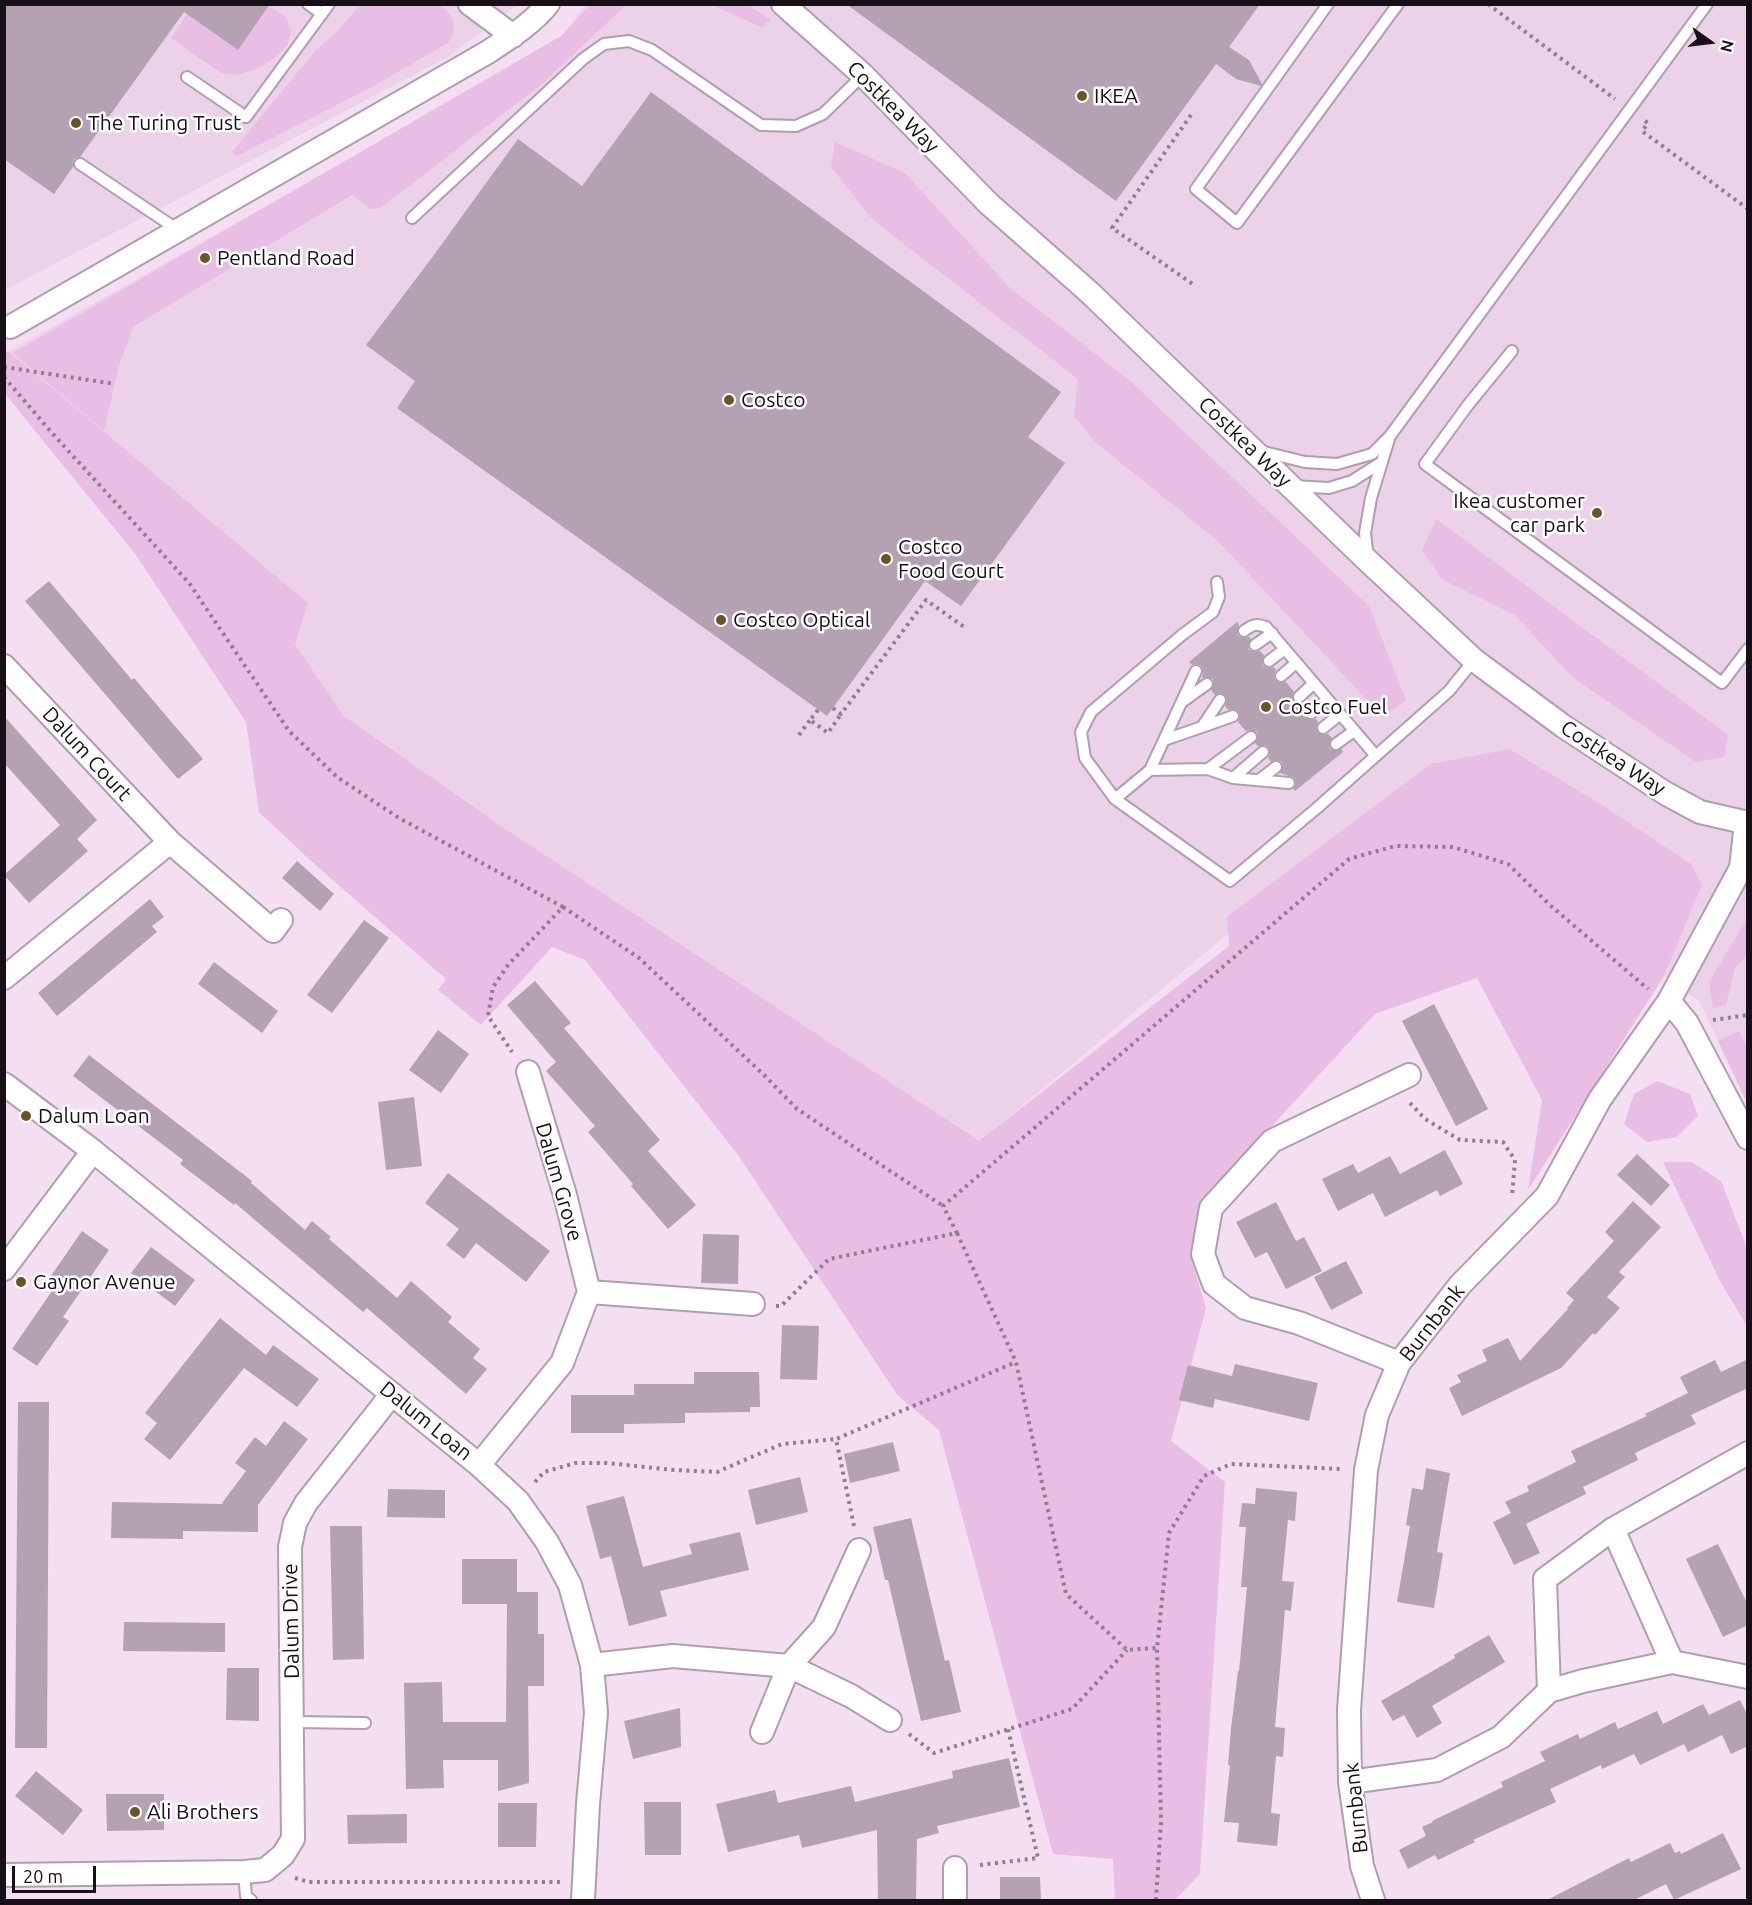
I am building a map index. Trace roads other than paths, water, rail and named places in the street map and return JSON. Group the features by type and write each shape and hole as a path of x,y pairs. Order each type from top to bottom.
{"street":[{"path":"470,4 513,36"},
{"path":"7,328 488,52 513,36 548,4"},
{"name":"Costkea Way","path":"783,4 863,75 989,204 1089,292 1474,660 1563,726 1665,793 1700,812 1747,823"},
{"name":"Dalum Court","path":"4,666 170,842 273,931 281,920"},
{"name":"Burnbank","path":"1373,1900 1362,1866 1350,1782 1349,1710 1366,1470 1377,1415 1400,1363 1460,1285 1547,1196 1600,1099 1669,1001 1741,868 1747,823"},
{"path":"4,978 170,842"},
{"path":"1669,1001 1687,1023 1748,1138"},
{"name":"Dalum Grove","path":"528,1072 565,1195 589,1292"},
{"path":"1400,1079 1272,1141 1211,1208 1203,1254 1214,1284 1245,1308 1299,1323 1400,1363"},
{"name":"Dalum Loan","path":"4,1084 93,1151 479,1465 518,1501 547,1542 570,1586 592,1665 596,1713 588,1804 584,1891"},
{"path":"4,1269 93,1151"},
{"path":"479,1465 562,1363 589,1292 753,1304"},
{"name":"Dalum Drive","path":"255,1871 283,1855 293,1839 290,1547 295,1523 306,1503 392,1394"},
{"path":"1549,1691 1545,1579 1613,1529 1748,1453"},
{"path":"1613,1529 1672,1662"},
{"path":"762,1732 789,1666 824,1627 859,1550"},
{"path":"592,1665 673,1656 789,1666 851,1696 890,1720"},
{"path":"1350,1782 1437,1770 1501,1737 1549,1691 1583,1681 1672,1662 1748,1677"},
{"path":"955,1868 955,1900"},
{"path":"4,1875 255,1871"}],"lane":[{"path":"308,4 322,14"},
{"path":"187,77 246,117 329,4"},
{"path":"1328,4 1196,189 1237,223 1397,5"},
{"path":"1251,448 1305,462 1337,464 1372,454 1390,436 1707,4"},
{"path":"412,218 584,59 604,44 629,41 652,50 761,125 796,126 823,114 863,75"},
{"path":"80,164 178,231"},
{"path":"1512,351 1468,405 1425,464 1722,683 1748,649"},
{"path":"1368,561 1365,532 1371,498 1390,436"},
{"path":"1292,486 1329,488 1352,481 1382,462"},
{"path":"1217,582 1219,597 1213,612 1182,635 1091,712 1081,732 1085,758 1115,799 1230,881 1317,808 1449,691 1474,660"},
{"path":"1244,631 1259,624 1266,627 1376,756"},
{"path":"1256,645 1272,633"},
{"path":"1269,661 1285,649"},
{"path":"1281,676 1296,663"},
{"path":"1115,799 1150,770 1196,671"},
{"path":"1182,702 1207,684"},
{"path":"1299,697 1313,684"},
{"path":"1202,728 1220,700"},
{"path":"1311,713 1327,700"},
{"path":"1323,728 1339,715"},
{"path":"1164,740 1233,716"},
{"path":"1336,744 1353,731"},
{"path":"1208,770 1251,737"},
{"path":"1233,778 1263,752"},
{"path":"1259,780 1276,767"},
{"path":"1150,770 1208,770 1233,778 1289,783"},
{"path":"293,1722 365,1723"},
{"path":"251,1900 246,1896 255,1871"}],"place":[{"name":"IKEA","path":"1082,96"},
{"name":"The Turing Trust","path":"76,123"},
{"name":"Pentland Road","path":"205,258"},
{"name":"Costco","path":"729,400"},
{"name":"Ikea customer car park","path":"1597,513"},
{"name":"Costco Food Court","path":"886,559"},
{"name":"Costco Optical","path":"721,620"},
{"name":"Costco Fuel","path":"1266,707"},
{"name":"Dalum Loan","path":"26,1116"},
{"name":"Gaynor Avenue","path":"21,1282"},
{"name":"Ali Brothers","path":"135,1812"}]}
